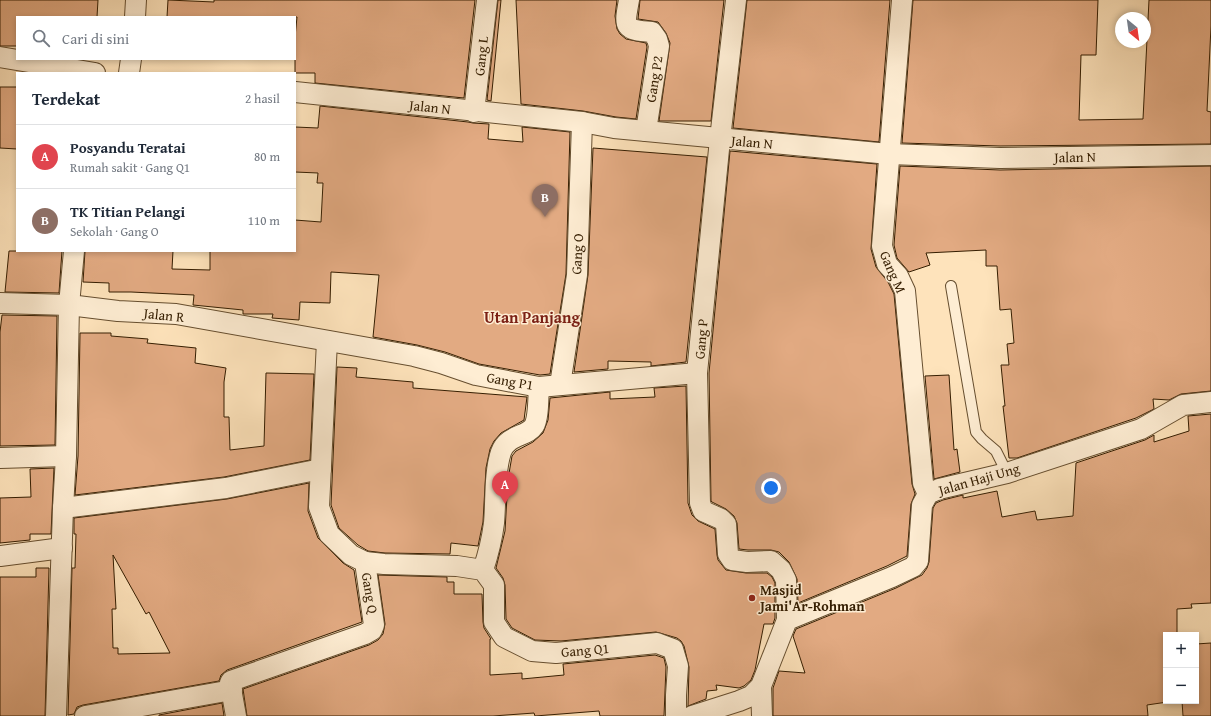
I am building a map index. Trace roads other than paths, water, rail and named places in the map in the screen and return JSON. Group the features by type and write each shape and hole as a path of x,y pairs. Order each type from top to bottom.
{"street":[{"path":"134,16 136,0"},
{"name":"Gang L","path":"474,112 487,0"},
{"name":"Gang P2","path":"629,0 626,21 629,27 634,31 652,32 657,39 659,46 646,131"},
{"name":"Gang P","path":"736,0 720,139 697,373 700,503 703,511 721,519 726,524 728,554 732,560 747,562 771,561 781,570 786,580 787,620"},
{"name":"Gang M","path":"902,0 882,246 887,264 898,276 904,291 923,483 928,494"},
{"path":"0,57 16,60"},
{"path":"16,60 82,72"},
{"path":"129,72 131,60"},
{"name":"Jalan N","path":"296,92 474,112 582,122 614,128 889,154 1000,158 1211,155"},
{"name":"Gang O","path":"560,385 577,275 582,122"},
{"path":"56,716 66,456 68,305 74,252"},
{"name":"Jalan R","path":"0,302 68,305 118,311 176,314 327,341"},
{"name":"Gang P1","path":"327,341 414,356 441,363 476,376 538,387 697,373"},
{"name":"Gang Q","path":"232,690 230,683 233,680 365,634 372,630 374,625 365,562 351,555 329,534 319,507 327,341"},
{"path":"365,562 457,566 482,570 488,555 494,524 496,481 502,452 508,441 533,427 536,420 538,387"},
{"name":"Jalan Haji Ung","path":"787,620 913,567 918,561 922,505 928,494 940,489 1007,473 1141,429 1183,405 1211,402"},
{"path":"0,458 66,456"},
{"path":"63,508 226,488 322,469"},
{"path":"0,556 62,548"},
{"name":"Gang Q1","path":"482,570 494,585 494,622 504,637 532,651 556,653 657,643 673,649 678,666 676,716"},
{"path":"762,716 761,686 787,620"},
{"path":"692,716 751,696 761,686"},
{"path":"85,716 232,690 236,716"}],"lane":[{"path":"951,286 976,432 996,450 1007,473"}],"place":[{"name":"TK Titian Pelangi","path":"545,217"},
{"name":"Posyandu Teratai","path":"505,504"},
{"name":"Masjid Jami'Ar-Rohman","path":"752,598"}],"district":[{"name":"Utan Panjang","path":"532,317"}]}
